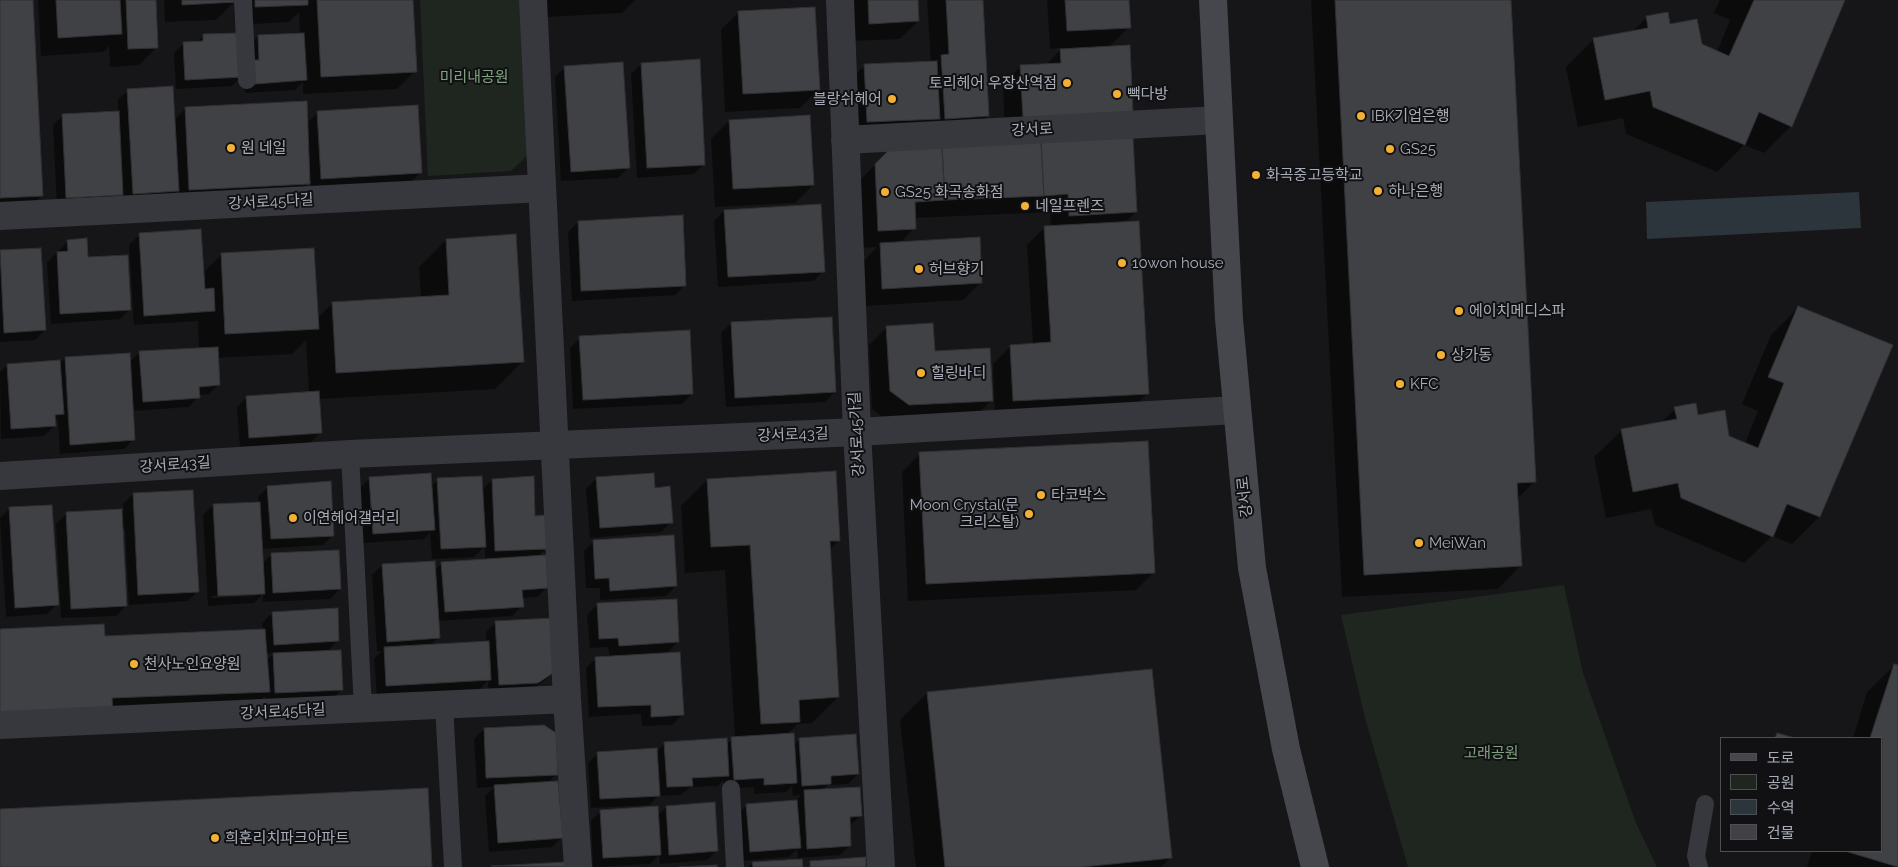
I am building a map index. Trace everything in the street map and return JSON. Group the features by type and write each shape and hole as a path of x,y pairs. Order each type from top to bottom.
{"main road":[{"name":"강서로","path":"1212,0 1236,410 1252,568 1286,749 1315,867"}],"street":[{"path":"532,0 567,699 578,867"},
{"name":"강서로45가길","path":"840,0 857,432 881,867"},
{"name":"강서로","path":"845,140 1219,120"},
{"name":"강서로45다길","path":"0,216 542,188"},
{"name":"강서로43길","path":"0,476 350,454 857,432 1236,410"},
{"name":"강서로45다길","path":"0,726 567,699"}],"lane":[{"path":"243,0 247,80"},
{"path":"350,454 363,709"},
{"path":"444,704 453,867"},
{"path":"731,789 735,867"},
{"path":"1699,867 1696,856 1705,804"}],"green space":[{"name":"미리내공원","path":"420,0 521,0 529,154 511,171 428,176"},
{"name":"고래공원","path":"1564,585 1583,673 1636,823 1657,867 1408,867 1365,718 1341,615"}],"water":[{"path":"1859,192 1861,228 1647,239 1646,202"}],"building":[{"path":"0,0 33,0 43,196 0,198"},
{"path":"56,0 120,0 122,34 58,38"},
{"path":"126,0 156,0 158,48 128,49"},
{"path":"182,0 235,0 236,2 182,5"},
{"path":"255,0 308,0 308,5 255,7"},
{"path":"317,0 413,0 417,72 321,77"},
{"path":"868,0 918,0 919,21 869,24"},
{"path":"946,0 983,0 989,116 945,119 941,55 949,54"},
{"path":"1065,0 1129,0 1131,28 1067,31"},
{"name":"상가동","path":"1335,0 1511,0 1536,482 1517,483 1522,566 1364,575"},
{"path":"1754,0 1845,0 1792,127 1759,112 1745,145 1653,107 1650,91 1605,100 1593,38 1648,28 1646,16 1668,12 1670,24 1697,19 1702,44 1729,56"},
{"path":"815,7 820,90 743,94 738,11"},
{"path":"240,33 243,77 185,80 183,42 203,41 203,34"},
{"path":"304,33 307,80 255,84 254,60 259,60 258,35"},
{"path":"1130,45 1133,112 1023,118 1020,65 1061,63 1060,49"},
{"path":"700,59 705,165 647,168 641,63"},
{"path":"937,61 940,119 867,122 864,64"},
{"path":"623,62 630,168 571,172 564,66"},
{"path":"173,86 179,191 133,194 127,89"},
{"path":"307,101 310,184 189,190 185,107"},
{"path":"418,105 422,173 321,179 317,111"},
{"path":"119,111 123,195 66,198 62,114"},
{"path":"810,115 814,185 733,189 729,120"},
{"path":"1133,137 1137,212 1069,216 1068,194 1044,196 1041,142"},
{"path":"1041,142 1044,196 945,200 942,147"},
{"path":"942,147 945,200 915,202 916,229 878,231 875,164 889,150"},
{"path":"821,204 825,272 728,277 724,210"},
{"path":"683,215 686,286 581,291 578,221"},
{"path":"1139,221 1149,394 1013,401 1010,345 1051,342 1044,226"},
{"path":"201,229 205,289 214,288 215,311 144,316 139,233"},
{"path":"516,234 524,362 336,373 332,302 449,295 446,239"},
{"path":"980,237 982,283 882,289 880,243"},
{"path":"87,238 88,257 128,255 131,310 60,314 57,252 68,251 67,240"},
{"path":"41,248 46,330 4,333 0,250"},
{"path":"314,248 319,329 225,334 221,253"},
{"path":"1798,306 1893,345 1820,517 1787,504 1773,537 1681,498 1678,483 1633,492 1621,429 1677,419 1674,407 1696,403 1698,415 1725,410 1729,436 1758,448 1784,383 1768,377"},
{"path":"832,317 836,392 735,398 731,322"},
{"path":"933,323 935,351 990,348 993,401 909,405 890,391 886,326"},
{"path":"690,330 693,394 583,400 579,336"},
{"path":"218,347 220,385 199,387 200,398 143,402 139,351"},
{"path":"130,353 135,440 70,445 65,357"},
{"path":"60,360 64,414 55,415 56,426 11,429 7,364"},
{"path":"319,391 322,433 249,438 246,396"},
{"path":"1148,441 1155,573 926,584 919,452"},
{"path":"836,471 840,541 830,541 839,697 799,700 800,722 761,724 750,545 711,547 707,479"},
{"path":"431,473 435,530 373,534 369,477"},
{"path":"654,473 655,488 670,486 673,523 600,528 596,477"},
{"path":"482,476 486,547 441,549 437,478"},
{"path":"534,476 535,516 545,515 547,549 495,551 492,479"},
{"path":"331,481 334,536 271,539 267,486"},
{"path":"193,490 199,592 138,595 133,493"},
{"path":"260,502 265,594 218,596 213,504"},
{"path":"52,505 59,605 15,608 9,507"},
{"path":"122,509 127,606 71,609 66,512"},
{"path":"674,535 677,586 610,591 609,578 595,579 593,540"},
{"path":"339,550 341,589 273,593 271,553"},
{"path":"546,555 548,588 522,590 524,607 445,612 441,562"},
{"path":"435,561 440,638 387,642 382,564"},
{"path":"677,599 679,642 619,646 618,638 599,639 597,603"},
{"path":"338,608 339,641 274,645 272,612"},
{"path":"553,618 556,671 538,683 499,685 495,621"},
{"name":"천사노인요양원","path":"104,624 105,636 265,629 270,692 112,698 113,710 0,714 0,629"},
{"path":"489,641 491,680 386,686 384,647"},
{"path":"341,650 343,690 275,693 273,653"},
{"path":"680,652 684,715 651,717 651,705 598,707 595,657"},
{"path":"1894,664 1898,665 1898,867 1848,852 1883,852 1883,737 1870,737"},
{"path":"1152,669 1172,858 1082,867 945,867 927,692"},
{"path":"544,725 556,733 558,775 486,778 484,728"},
{"path":"794,733 797,783 764,785 764,778 734,780 731,737"},
{"path":"1777,733 1791,737 1775,737"},
{"path":"856,734 859,774 831,776 831,784 802,786 799,738"},
{"path":"727,738 729,776 692,778 693,786 667,787 664,742"},
{"path":"657,748 660,796 600,799 597,752"},
{"path":"558,781 563,838 498,843 494,785"},
{"path":"860,787 862,816 850,817 851,846 807,849 804,790"},
{"name":"희훈리치파크아파트","path":"428,788 432,867 0,867 0,809"},
{"path":"797,800 801,848 750,852 746,804"},
{"path":"715,802 718,851 669,855 666,806"},
{"path":"658,806 661,855 603,858 600,810"},
{"path":"866,857 866,867 810,867 810,861"},
{"path":"802,859 803,867 753,867 752,862"},
{"path":"566,862 566,867 491,866"},
{"path":"717,865 717,867 679,867"}],"place":[{"name":"토리헤어 우장산역점","path":"1067,83"},
{"name":"빽다방","path":"1117,94"},
{"name":"블랑쉬헤어","path":"892,99"},
{"name":"IBK기업은행","path":"1361,116"},
{"name":"원 네일","path":"231,148"},
{"name":"GS25","path":"1390,149"},
{"name":"화곡중고등학교","path":"1256,175"},
{"name":"하나은행","path":"1378,191"},
{"name":"GS25 화곡송화점","path":"885,192"},
{"name":"네일프렌즈","path":"1025,206"},
{"name":"10won house","path":"1122,263"},
{"name":"허브향기","path":"919,269"},
{"name":"에이치메디스파","path":"1459,311"},
{"name":"상가동","path":"1441,355"},
{"name":"힐링바디","path":"921,373"},
{"name":"KFC","path":"1400,384"},
{"name":"타코박스","path":"1041,495"},
{"name":"Moon Crystal(문 크리스탈)","path":"1029,514"},
{"name":"이연헤어갤러리","path":"293,518"},
{"name":"MeiWan","path":"1419,543"},
{"name":"천사노인요양원","path":"134,664"},
{"name":"희훈리치파크아파트","path":"215,838"}]}
